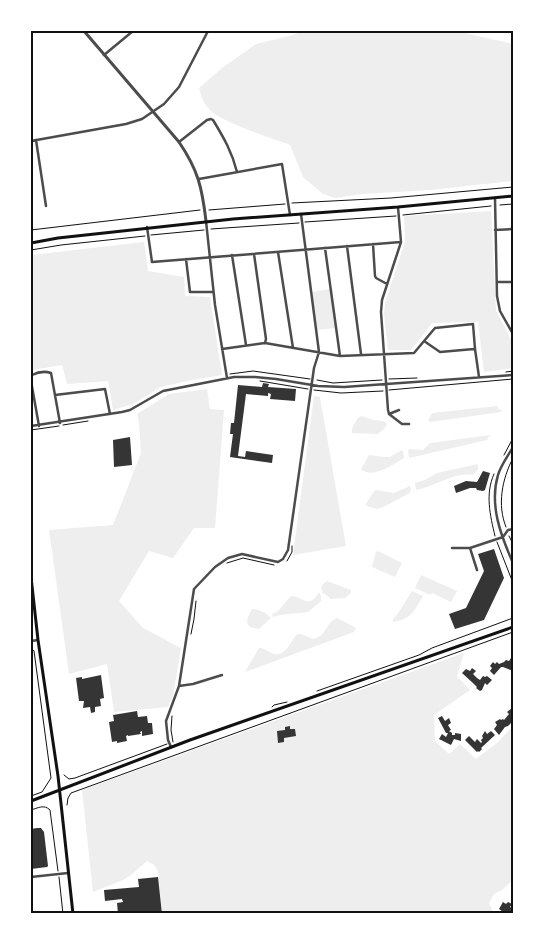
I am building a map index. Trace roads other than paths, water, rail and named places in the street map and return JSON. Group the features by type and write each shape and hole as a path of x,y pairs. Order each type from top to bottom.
{"main road":[{"path":"31,243 58,238 206,221 398,207 513,196"},
{"path":"31,577 73,914"},
{"path":"31,801 171,748 513,626"}],"street":[{"path":"84,31 179,142 189,157 199,179 205,210 213,292 227,379"},
{"path":"104,55 132,31"},
{"path":"31,141 126,124 142,119 171,97 179,87 208,31"},
{"path":"179,142 199,125 207,120 214,120 233,155 237,172"},
{"path":"36,140 46,206"},
{"path":"199,179 282,164 290,215"},
{"path":"495,198 497,296 500,311 513,334"},
{"path":"398,207 401,242 382,300 383,354 389,414 402,424 409,424"},
{"path":"171,748 166,721 179,686 194,589 215,567 228,558 242,554 278,562 284,559 288,550 314,368 319,352 301,214"},
{"path":"148,227 152,262 401,242"},
{"path":"495,230 513,229"},
{"path":"373,244 375,276 387,284"},
{"path":"347,246 361,355"},
{"path":"324,248 340,356"},
{"path":"278,252 293,348"},
{"path":"254,254 265,343"},
{"path":"232,256 246,346"},
{"path":"186,259 190,292 213,292"},
{"path":"497,282 513,282"},
{"path":"222,349 265,343 340,356 414,353 435,328 473,324 479,377"},
{"path":"424,341 440,352 475,349"},
{"path":"39,426 31,380 32,375 36,373 51,373 60,423"},
{"path":"31,426 110,415 130,410 163,391 227,379 255,376 312,385 344,387 513,375"},
{"path":"55,395 105,389 110,415"},
{"path":"389,414 399,410"},
{"path":"513,447 498,475 495,497 496,517 513,563"},
{"path":"452,548 470,548 502,537 507,531 513,529"},
{"path":"470,548 477,570"},
{"path":"31,641 38,640"},
{"path":"179,686 193,684 222,675"},
{"path":"31,877 68,873"},
{"path":"31,902 32,914"}]}
